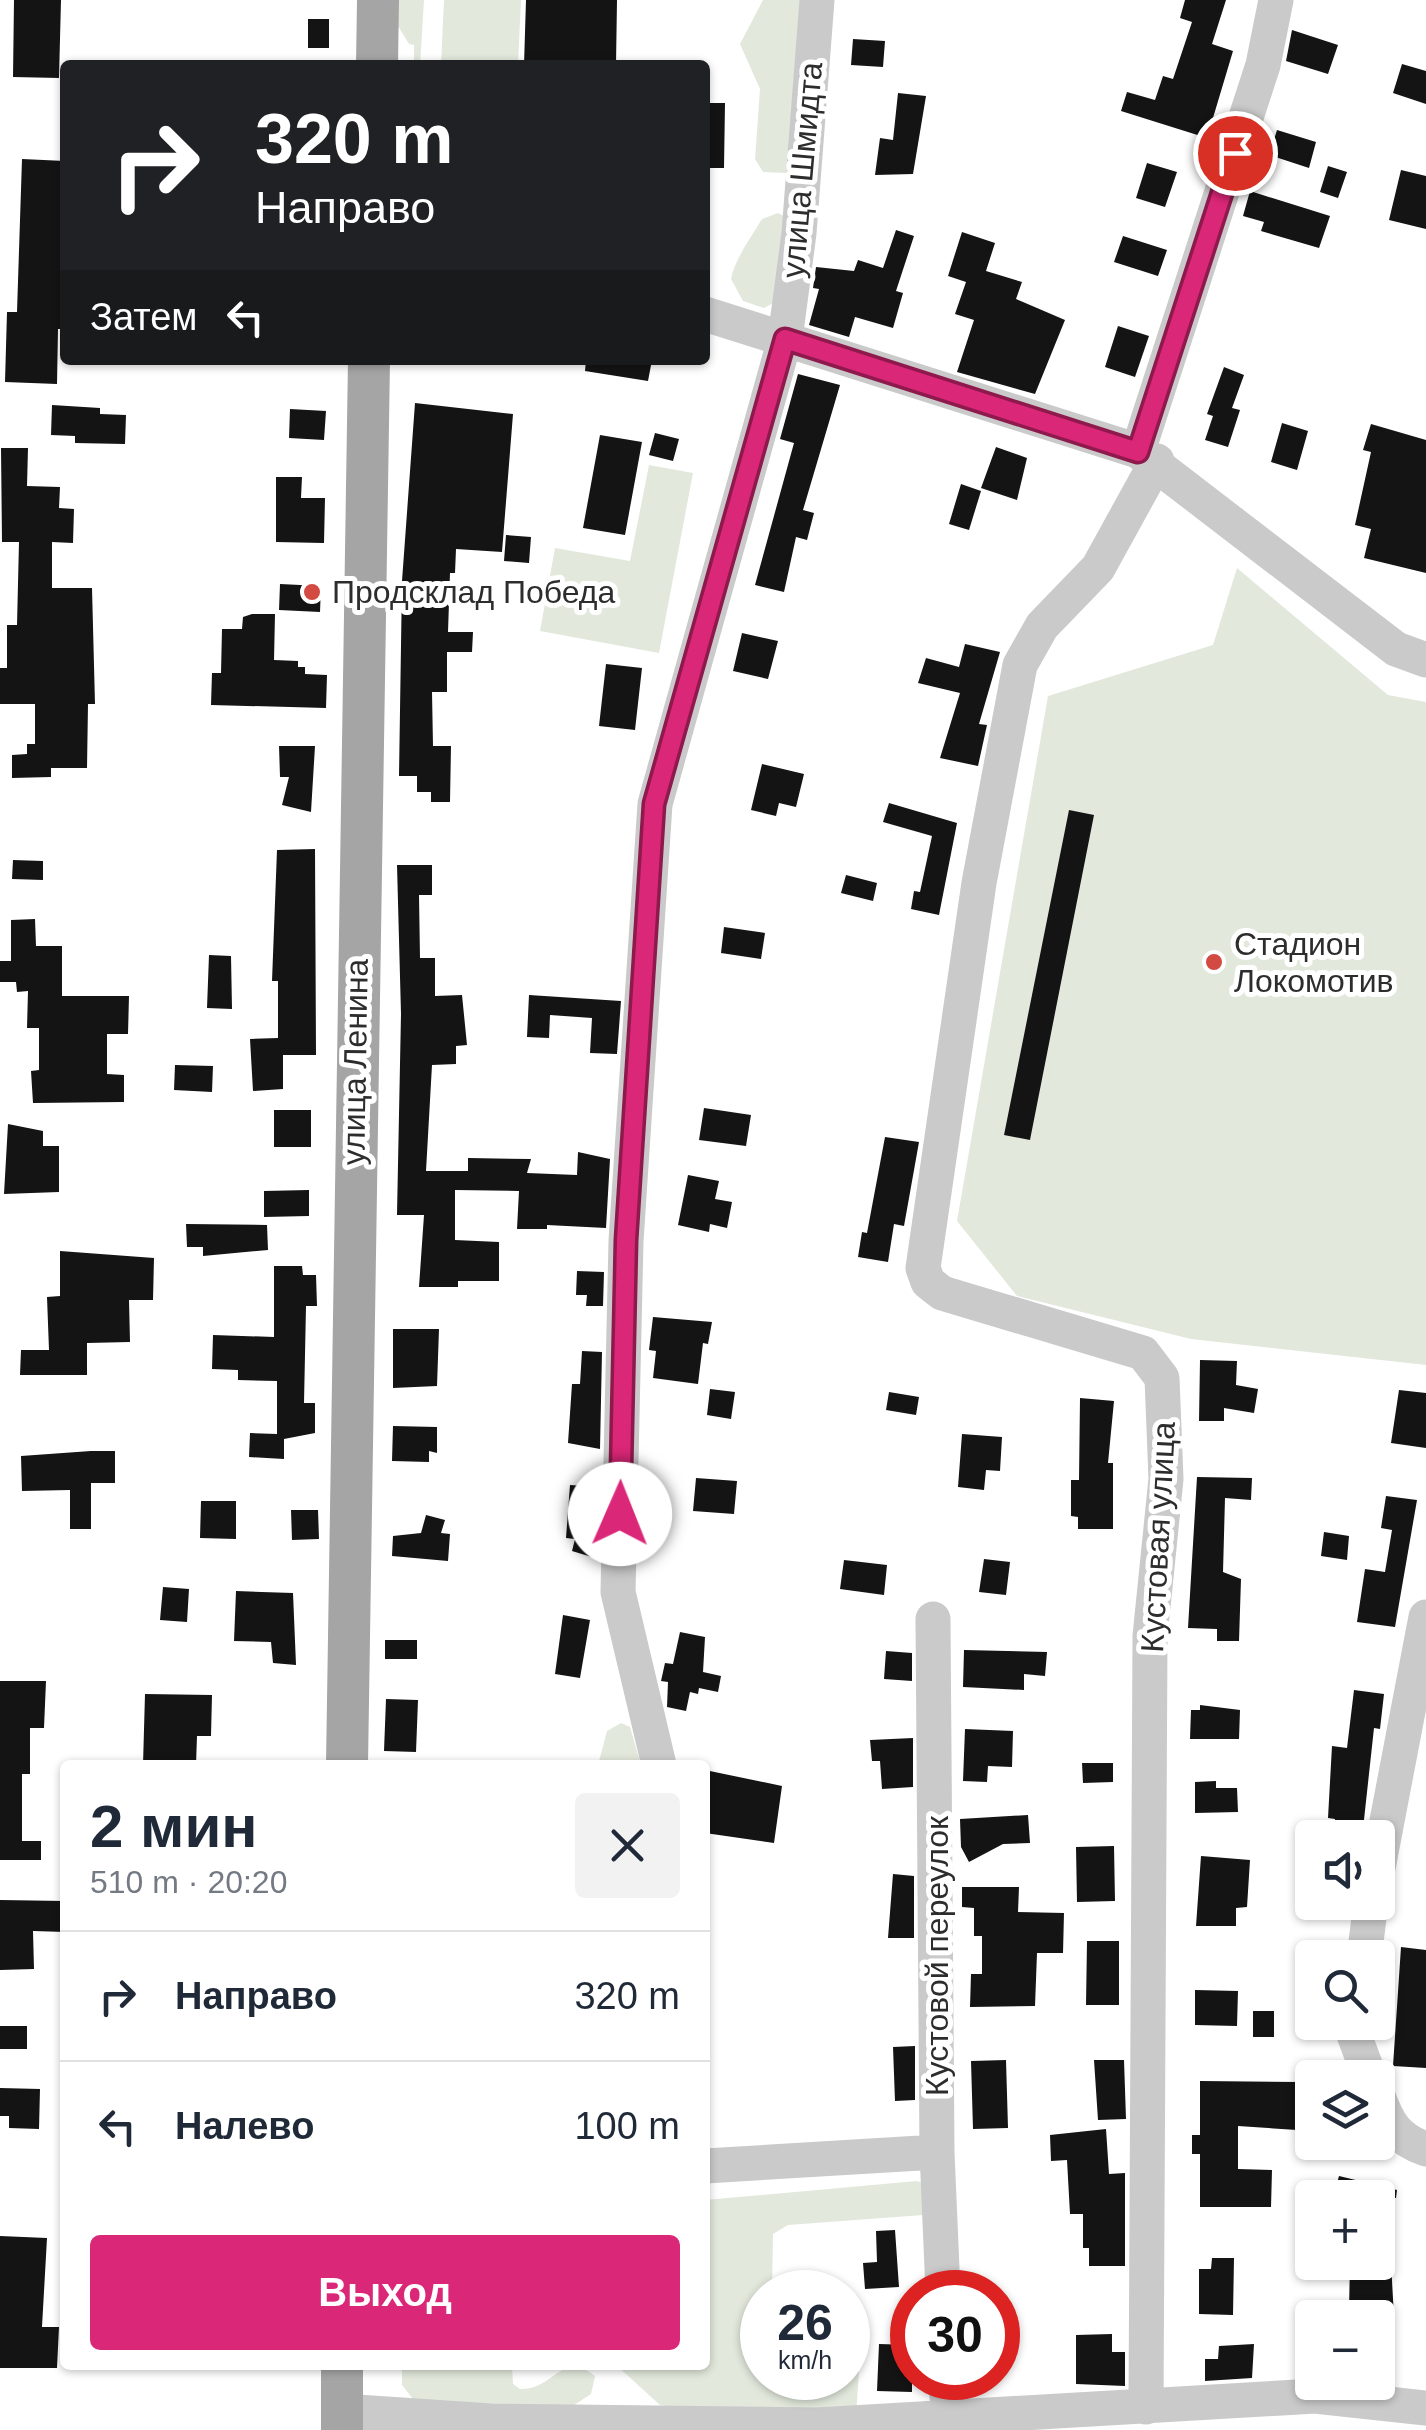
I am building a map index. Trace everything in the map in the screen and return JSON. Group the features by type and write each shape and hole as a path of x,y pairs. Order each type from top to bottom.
{"main road":[{"path":"376,60 378,0"},
{"name":"улица Ленина","path":"347,1760 369,365"},
{"path":"342,2370 342,2420"}],"street":[{"name":"улица Шмидта","path":"658,1760 618,1592 626,1240 654,804 785,339 800,233 817,0"},
{"name":"Кустовая улица","path":"1146,2408 1150,1636 1166,1479 1162,1378 1142,1353 942,1292 928,1282 923,1268 980,882 1020,665 1042,626 1098,568 1148,456 1263,65 1276,0"},
{"path":"710,316 1148,456 1396,649 1426,660"},
{"path":"1387,1820 1426,1617"},
{"name":"Кустовой переулок","path":"933,1620 937,2152 942,2270"},
{"path":"1395,2133 1406,2142 1426,2149"},
{"path":"710,2166 937,2152"},
{"path":"342,2420 817,2428 1314,2396 1426,2408"},
{"path":"947,2400 948,2417"}],"shaded area":[{"path":"395,0 424,0 420,60 414,60 414,45 409,44 395,21"},
{"path":"444,0 521,0 518,60 441,60"},
{"path":"763,0 811,0 786,173 763,172 755,159 760,89 740,44"},
{"path":"778,213 784,216 777,301 764,308 743,301 731,279 762,219"},
{"path":"649,465 693,473 659,653 540,631 555,548 630,561"},
{"name":"Стадион Локомотив","path":"1237,568 1388,695 1426,702 1426,1365 1191,1339 1017,1296 957,1221 1048,696 1213,645"},
{"path":"621,1723 630,1727 640,1760 599,1760 607,1731"},
{"path":"917,2181 925,2184 923,2215 788,2225 773,2234 772,2270 740,2270 740,2400 857,2400 856,2415 688,2410 660,2405 622,2370 710,2370 710,2200"},
{"path":"402,2370 512,2370 513,2384 520,2389 542,2384 564,2370 585,2370 595,2376 591,2394 568,2409 413,2399 402,2385"}],"building":[{"path":"14,0 61,0 59,78 13,77"},
{"path":"526,0 617,0 616,60 524,60"},
{"path":"1185,0 1226,0 1212,44 1233,51 1207,138 1121,111 1127,92 1155,100 1163,76 1173,79 1192,22 1180,18"},
{"path":"308,19 329,19 329,48 308,48"},
{"path":"1292,30 1338,45 1328,74 1286,61"},
{"path":"853,39 885,41 883,67 851,65"},
{"path":"1402,64 1426,71 1426,104 1393,93"},
{"path":"898,93 926,96 913,174 875,175 880,138 893,140"},
{"path":"710,103 725,103 724,168 710,168"},
{"path":"1277,130 1316,142 1309,168 1269,155"},
{"path":"22,159 60,161 57,384 5,382 7,312 17,312"},
{"path":"1147,163 1177,172 1165,207 1136,198"},
{"path":"1328,166 1347,172 1338,198 1320,192"},
{"path":"1401,170 1426,176 1426,229 1389,220"},
{"path":"1250,191 1330,216 1319,248 1261,231 1264,222 1243,216"},
{"path":"896,230 914,236 896,291 903,293 893,328 855,317 849,337 809,325 819,289 813,288 816,267 854,271 858,260 883,268"},
{"path":"962,232 995,243 986,271 1022,282 1016,299 1065,320 1035,394 957,372 974,320 955,314 966,282 948,276"},
{"path":"1123,236 1167,250 1158,276 1114,262"},
{"path":"1118,326 1149,336 1135,377 1105,367"},
{"path":"586,365 651,365 648,381 585,371"},
{"path":"1224,367 1244,375 1232,408 1240,410 1228,447 1205,440 1213,416 1207,414"},
{"path":"798,374 840,385 803,510 814,513 807,540 796,537 784,592 755,585 794,443 780,439"},
{"path":"415,403 513,414 502,552 456,549 455,573 450,573 448,632 473,632 472,652 447,652 447,692 432,692 433,746 451,746 450,802 431,802 431,792 417,792 417,776 399,776 402,581"},
{"path":"52,405 100,408 100,414 126,415 125,444 75,443 75,436 51,435"},
{"path":"290,409 326,411 324,440 289,438"},
{"path":"1282,423 1308,431 1297,470 1271,462"},
{"path":"1371,424 1426,440 1426,573 1364,558 1371,529 1355,525 1371,452 1363,450"},
{"path":"655,433 679,439 673,461 649,455"},
{"path":"600,435 642,442 625,535 583,528"},
{"path":"996,447 1027,458 1017,500 981,488"},
{"path":"1,448 28,448 27,486 60,487 59,508 74,509 73,543 52,542 52,588 92,588 95,704 88,704 87,768 51,768 51,777 12,778 12,755 27,754 27,744 35,744 35,704 0,704 0,668 7,668 7,625 17,625 19,542 2,542"},
{"path":"276,477 302,477 301,498 325,498 324,543 276,542"},
{"path":"961,484 981,491 969,530 949,524"},
{"path":"506,535 531,537 529,563 504,561"},
{"path":"280,584 321,586 320,612 279,610"},
{"path":"275,614 274,660 298,661 298,667 305,667 305,674 327,675 326,708 211,705 212,673 221,673 222,629 242,629 243,617"},
{"path":"742,633 778,641 768,679 733,671"},
{"path":"965,644 1000,652 979,724 987,725 978,766 940,758 960,693 918,683 926,658 959,667"},
{"path":"606,664 642,668 635,730 599,726"},
{"path":"279,746 315,746 311,812 282,805 289,777 280,777"},
{"path":"762,764 804,774 796,807 779,803 776,816 751,810"},
{"path":"889,803 957,823 939,915 911,909 914,891 920,892 932,836 883,822"},
{"path":"1069,810 1094,815 1030,1140 1004,1135"},
{"path":"315,849 316,1055 283,1055 283,1089 253,1091 250,1039 278,1038 278,981 272,981 277,850"},
{"path":"13,860 43,861 43,880 12,879"},
{"path":"397,865 432,865 432,895 419,895 420,958 435,958 435,996 462,995 467,1045 456,1046 456,1064 432,1065 426,1171 468,1171 468,1158 531,1159 527,1173 577,1175 578,1152 610,1159 606,1228 547,1225 547,1229 517,1229 519,1191 455,1190 455,1240 499,1242 499,1281 458,1281 458,1287 419,1287 424,1215 397,1215 401,1014"},
{"path":"846,875 877,883 873,901 841,893"},
{"path":"35,919 36,946 62,946 62,996 129,996 128,1034 107,1034 107,1074 124,1075 124,1102 33,1103 31,1071 39,1070 39,1028 27,1028 28,991 17,992 16,982 0,982 0,961 11,961 11,920"},
{"path":"724,927 765,933 761,959 721,953"},
{"path":"209,955 231,956 232,1009 207,1008"},
{"path":"529,995 621,1001 617,1054 590,1053 592,1018 550,1015 549,1038 527,1037"},
{"path":"175,1065 213,1066 212,1092 174,1090"},
{"path":"704,1108 751,1115 746,1146 699,1140"},
{"path":"274,1110 311,1110 311,1147 274,1147"},
{"path":"8,1124 43,1131 43,1146 59,1146 59,1192 4,1194"},
{"path":"885,1137 919,1142 904,1226 894,1224 888,1262 858,1257 862,1232 867,1233"},
{"path":"688,1175 719,1181 715,1199 732,1202 727,1228 710,1224 709,1232 678,1225"},
{"path":"309,1190 309,1216 264,1217 264,1191"},
{"path":"186,1224 267,1225 268,1250 203,1256 203,1247 187,1247"},
{"path":"60,1251 154,1258 153,1300 129,1300 130,1342 87,1343 87,1375 20,1375 21,1350 49,1350 47,1297 60,1296"},
{"path":"274,1266 302,1266 303,1275 316,1275 317,1306 306,1306 304,1403 315,1403 315,1433 284,1439 284,1459 249,1457 250,1433 277,1434 277,1381 238,1380 238,1370 212,1369 213,1335 274,1337"},
{"path":"577,1271 604,1272 603,1306 586,1306 587,1295 576,1295"},
{"path":"653,1317 712,1322 708,1344 703,1343 698,1384 653,1378 656,1351 649,1350"},
{"path":"393,1329 439,1329 437,1386 393,1388"},
{"path":"582,1351 602,1352 600,1449 568,1443 572,1384 580,1384"},
{"path":"1200,1360 1237,1361 1236,1385 1258,1389 1254,1413 1224,1408 1224,1421 1199,1421"},
{"path":"710,1389 735,1392 731,1419 707,1415"},
{"path":"1399,1390 1426,1393 1426,1448 1391,1443"},
{"path":"889,1392 919,1397 916,1415 886,1410"},
{"path":"1080,1398 1114,1401 1108,1463 1113,1463 1113,1529 1078,1529 1078,1517 1071,1516 1071,1480 1079,1480"},
{"path":"393,1426 437,1427 437,1453 429,1451 429,1462 392,1461"},
{"path":"962,1434 1002,1437 1000,1471 986,1470 984,1490 958,1487"},
{"path":"115,1451 115,1483 91,1483 91,1529 70,1529 70,1490 22,1491 21,1456"},
{"path":"1197,1477 1252,1478 1251,1500 1225,1498 1223,1572 1241,1579 1239,1641 1217,1641 1217,1629 1188,1628"},
{"path":"696,1478 737,1481 734,1514 693,1511"},
{"path":"570,1485 599,1487 595,1558 572,1551 575,1539 566,1538"},
{"path":"1386,1496 1417,1500 1395,1627 1357,1622 1365,1569 1385,1572 1392,1530 1381,1528"},
{"path":"201,1501 236,1501 236,1539 200,1538"},
{"path":"291,1510 318,1510 319,1539 292,1540"},
{"path":"426,1515 445,1520 441,1533 450,1534 448,1561 392,1556 393,1536 421,1533"},
{"path":"1324,1532 1349,1536 1347,1560 1321,1556"},
{"path":"984,1559 1010,1562 1006,1595 979,1592"},
{"path":"844,1560 887,1565 884,1595 840,1589"},
{"path":"163,1587 189,1589 187,1622 160,1620"},
{"path":"236,1591 293,1593 296,1665 273,1663 271,1642 234,1641"},
{"path":"563,1615 590,1620 580,1678 555,1674"},
{"path":"680,1632 705,1637 703,1672 721,1676 718,1692 699,1688 698,1694 690,1692 686,1711 667,1707 668,1682 661,1681 665,1663 673,1664"},
{"path":"385,1640 417,1640 417,1659 385,1659"},
{"path":"964,1650 1047,1652 1045,1676 1024,1674 1024,1690 963,1687"},
{"path":"886,1651 912,1653 912,1681 884,1679"},
{"path":"0,1681 46,1681 44,1728 30,1728 30,1774 22,1774 22,1841 41,1841 41,1860 0,1860"},
{"path":"1354,1690 1384,1694 1380,1729 1374,1728 1364,1820 1328,1818 1332,1746 1347,1748"},
{"path":"145,1694 212,1695 211,1736 197,1736 196,1760 143,1760"},
{"path":"386,1699 418,1700 416,1752 384,1751"},
{"path":"1200,1705 1240,1710 1239,1739 1190,1739 1191,1710 1200,1710"},
{"path":"965,1729 1013,1731 1012,1767 988,1766 987,1782 963,1781"},
{"path":"913,1738 913,1787 882,1789 880,1761 872,1761 870,1740"},
{"path":"1082,1763 1113,1763 1113,1782 1083,1783"},
{"path":"710,1771 782,1786 774,1843 710,1834"},
{"path":"1216,1781 1216,1788 1237,1788 1238,1812 1195,1813 1195,1782"},
{"path":"1028,1815 1030,1843 1003,1844 969,1862 961,1847 960,1819"},
{"path":"1114,1846 1115,1901 1077,1902 1076,1847"},
{"path":"1201,1856 1250,1860 1247,1907 1236,1908 1236,1926 1196,1926"},
{"path":"893,1874 914,1876 914,1938 888,1938"},
{"path":"962,1887 1019,1887 1018,1912 1064,1913 1063,1953 1037,1953 1035,2006 970,2007 971,1974 982,1974 982,1936 974,1936 974,1908 962,1907"},
{"path":"0,1900 60,1901 60,1932 33,1931 34,1969 0,1970"},
{"path":"1087,1941 1119,1941 1119,2005 1086,2005"},
{"path":"1401,1947 1426,1950 1426,2068 1395,2066"},
{"path":"1195,1990 1238,1991 1237,2026 1195,2025"},
{"path":"1253,2011 1274,2011 1274,2037 1253,2037"},
{"path":"0,2026 27,2026 27,2049 0,2049"},
{"path":"915,2046 915,2100 895,2101 893,2047"},
{"path":"1006,2060 1008,2128 973,2129 971,2061"},
{"path":"1094,2060 1124,2060 1126,2119 1098,2120"},
{"path":"1200,2081 1295,2082 1295,2130 1238,2126 1238,2169 1272,2170 1271,2207 1200,2207 1200,2154 1192,2154 1192,2135 1200,2135"},
{"path":"0,2088 40,2089 39,2129 9,2128 9,2116 0,2116"},
{"path":"1106,2129 1109,2174 1125,2173 1125,2266 1089,2266 1089,2248 1083,2248 1083,2214 1070,2214 1067,2160 1051,2161 1050,2135"},
{"path":"895,2230 898,2270 890,2270 890,2288 870,2289 870,2270 864,2270 863,2263 877,2262 876,2231"},
{"path":"0,2236 47,2238 42,2327 59,2327 57,2368 0,2368"},
{"path":"1212,2258 1234,2258 1233,2315 1199,2314 1199,2269 1211,2269"},
{"path":"1350,2280 1392,2280 1393,2300 1349,2300"},
{"path":"1112,2334 1112,2352 1125,2352 1125,2386 1076,2384 1076,2335"},
{"path":"879,2344 890,2344 890,2391 877,2391"},
{"path":"1254,2344 1252,2378 1205,2381 1205,2359 1218,2359 1219,2346"}],"place":[{"name":"Продсклад Победа","path":"312,592"},
{"name":"Стадион Локомотив","path":"1214,962"}],"route":[{"path":"620,1514 626,1240 654,804 785,339 1138,452 1235,153"}]}
